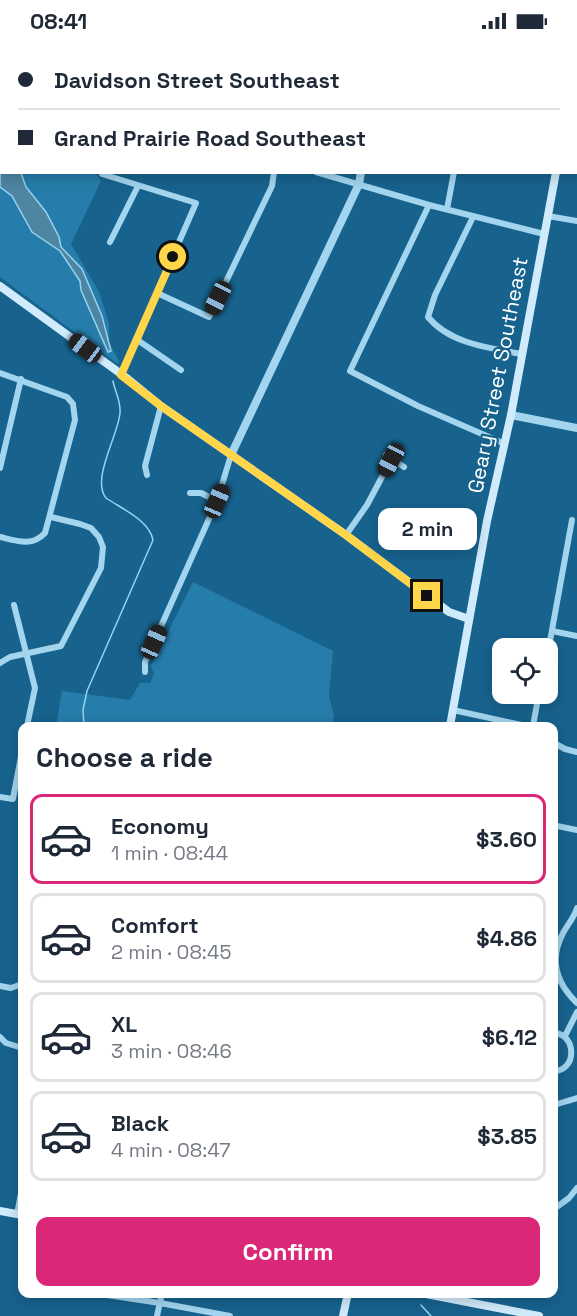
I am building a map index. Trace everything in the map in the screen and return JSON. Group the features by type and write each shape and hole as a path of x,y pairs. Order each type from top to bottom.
{"main road":[{"name":"Geary Street Southeast","path":"451,722 556,174"},
{"path":"0,286 161,406 346,535 449,612 469,619"},
{"path":"0,1211 18,1214"},
{"path":"344,1316 347,1298"},
{"path":"443,1298 507,1313 539,1316"}],"street":[{"path":"106,174 196,203 121,375"},
{"path":"157,293 208,317 272,186 274,174"},
{"path":"323,174 473,217 544,234"},
{"path":"145,672 144,662 217,501 231,455 359,184 361,174"},
{"path":"447,209 454,174"},
{"path":"110,242 138,186"},
{"path":"429,205 350,371 418,406 505,444"},
{"path":"548,216 577,221"},
{"path":"473,217 435,295 428,318 433,324 470,343 522,354"},
{"path":"136,339 181,370"},
{"path":"0,373 67,397 73,404 75,420 45,533 38,540 20,542 0,537"},
{"path":"0,468 21,380"},
{"path":"147,475 145,466 161,406"},
{"path":"511,415 577,428"},
{"path":"346,535 367,505 388,458 404,467"},
{"path":"189,493 201,493 217,501"},
{"path":"0,663 10,657 61,646 101,568 103,547 99,537 91,528 51,517"},
{"path":"551,638 572,520"},
{"path":"14,605 35,688 28,722"},
{"path":"552,631 577,636"},
{"path":"534,722 537,704"},
{"path":"453,710 508,722"},
{"path":"558,745 577,752"},
{"path":"0,797 13,800 18,773"},
{"path":"558,826 577,830"},
{"path":"558,943 577,908"},
{"path":"558,974 565,992 577,1003"},
{"path":"0,986 11,988 18,985"},
{"path":"565,1036 577,1012"},
{"path":"558,1034 565,1036 574,1049 574,1057 565,1069 558,1070"},
{"path":"0,1038 18,1046"},
{"path":"558,1104 577,1098"},
{"path":"558,1206 577,1188"},
{"path":"127,1298 230,1316"},
{"path":"157,1316 161,1298"}],"shaded area":[{"path":"0,174 96,174 101,181 71,244 99,292 109,323 109,342 119,361 118,364 0,277"},
{"path":"0,174 21,174 26,187 46,212 59,237 61,247 82,269 102,316 111,351 108,352 81,290 80,281 60,251 32,232 12,196 0,187"},
{"path":"193,582 333,651 329,696 334,715 333,722 57,722 62,691 130,700 140,683 150,683 154,674 151,666"}],"waterway":[{"path":"84,722 83,710 87,691 153,540 141,521 106,498 102,490 103,469 120,413 113,381"},
{"path":"421,1305 431,1316"}],"route":[{"path":"173,257 121,375 161,406 346,535 427,596"}]}
